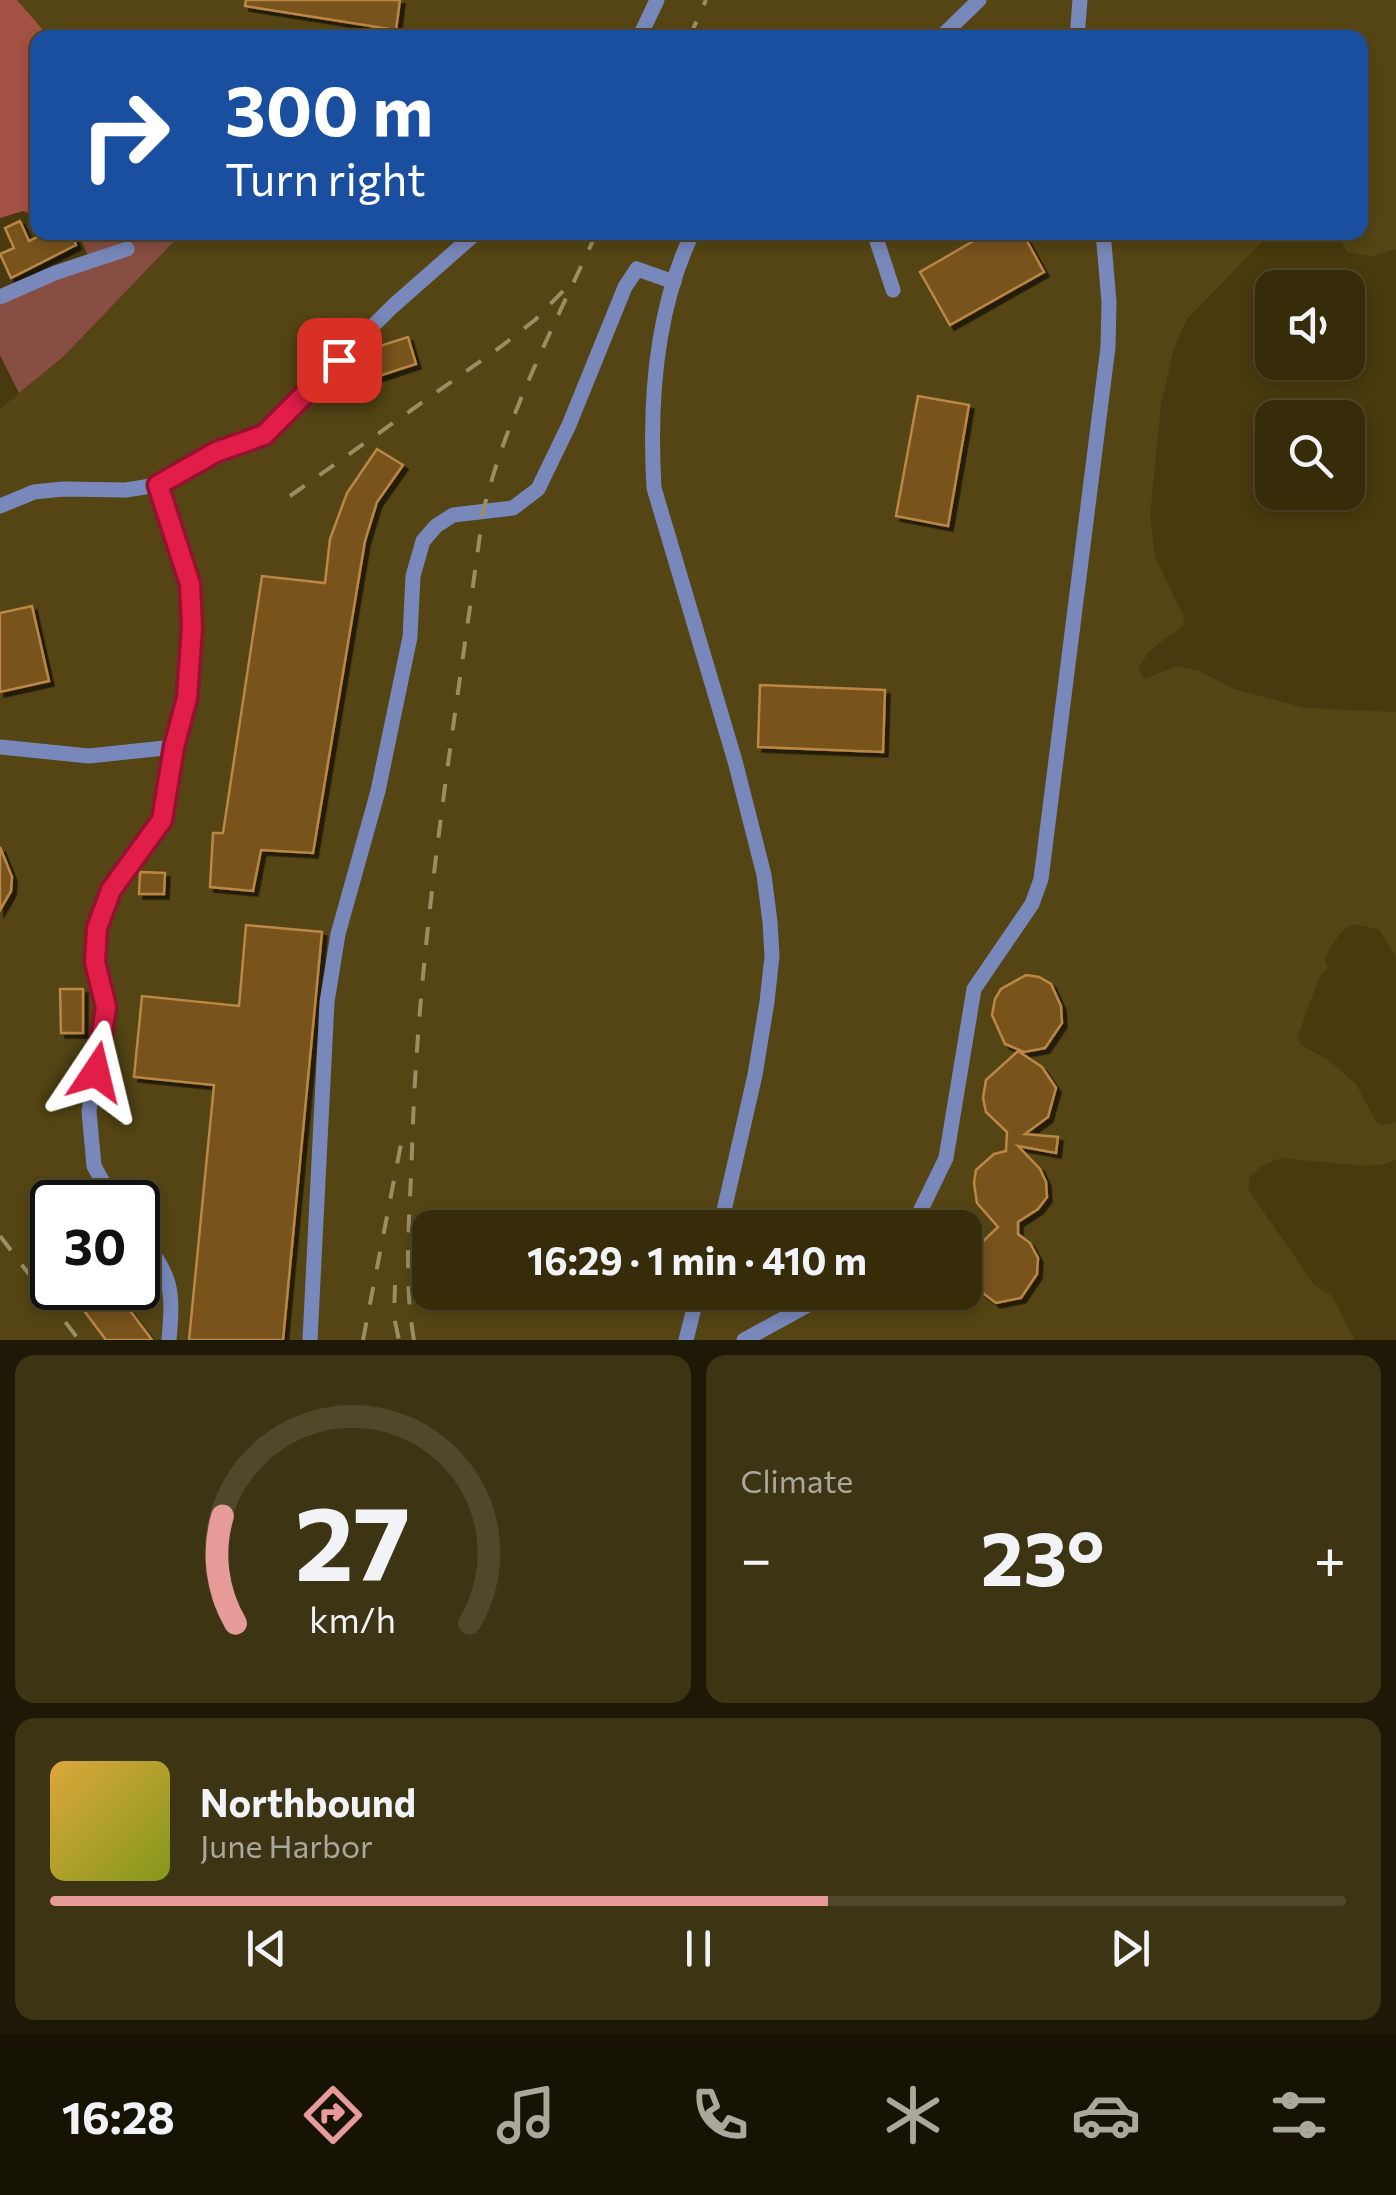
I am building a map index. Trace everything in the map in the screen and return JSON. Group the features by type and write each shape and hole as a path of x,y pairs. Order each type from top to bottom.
{"street":[{"path":"643,30 657,0"},
{"path":"948,30 979,0"},
{"path":"1078,30 1080,0"},
{"path":"0,506 34,492 126,490 158,485 216,452 264,435 393,306 468,240"},
{"path":"689,240 662,328 651,443 654,488 735,761 764,875 772,956 761,1038 724,1210"},
{"path":"877,240 893,290"},
{"path":"921,1210 946,1158 974,989 1032,904 1041,879 1108,346 1109,302 1103,240"},
{"path":"0,297 55,272 127,249"},
{"path":"310,1340 328,1002 338,934 378,790 410,638 413,576 423,541 452,515 513,508 538,489 570,425 625,287 637,270 674,282"},
{"path":"102,1180 94,1166 89,1111 106,1007 95,962 97,928 111,890 162,820 187,698 192,628 190,584 158,485"},
{"path":"0,747 89,756 174,747"},
{"path":"160,1263 173,1294 169,1340"},
{"path":"686,1340 694,1310"},
{"path":"744,1340 799,1310"}],"shaded area":[{"path":"0,0 17,0 43,30 30,30 30,214 23,211 0,218"},
{"path":"17,0 1396,0 1396,249 1373,256 1361,255 1347,252 1341,240 1368,240 1368,30 42,30"},
{"path":"81,240 175,240 63,357 19,393 0,355 0,298 90,260"},
{"path":"175,240 1264,240 1187,319 1174,348 1161,404 1150,517 1155,557 1183,615 1184,625 1150,650 1138,669 1145,679 1176,666 1200,671 1234,689 1305,708 1396,712 1396,957 1379,929 1353,924 1342,931 1325,959 1328,968 1320,976 1298,1035 1301,1045 1327,1059 1356,1084 1376,1122 1396,1122 1396,1159 1365,1166 1281,1158 1261,1166 1250,1177 1248,1189 1314,1285 1332,1296 1355,1340 0,1340 0,409 63,357"}],"building":[{"path":"246,0 400,0 396,30 245,6"},
{"path":"20,221 29,241 74,240 76,245 11,278 0,254 14,248 5,228"},
{"path":"975,240 1026,240 1044,272 950,325 920,272"},
{"path":"408,337 416,364 373,378 364,351"},
{"path":"918,396 969,405 948,526 896,516"},
{"path":"377,449 403,465 377,502 365,541 313,853 261,850 253,891 210,887 213,833 223,833 262,576 325,583 330,539 347,493"},
{"path":"32,606 49,681 0,692 0,613"},
{"path":"760,685 885,690 883,752 758,747"},
{"path":"0,847 12,877 11,891 0,910"},
{"path":"140,872 165,873 164,894 139,894"},
{"path":"246,925 322,932 283,1340 189,1340 214,1085 134,1077 142,996 239,1006"},
{"path":"1026,975 1051,984 1061,1006 1062,1023 1045,1048 1024,1052 1005,1044 992,1015 1001,989"},
{"path":"60,989 83,989 83,1033 61,1033"},
{"path":"1018,1051 1042,1067 1056,1088 1048,1117 1025,1134 1058,1137 1056,1153 1018,1146 1040,1169 1046,1182 1047,1197 1038,1209 1018,1222 1018,1234 1030,1243 1038,1258 1037,1274 1021,1298 996,1303 982,1292 982,1242 998,1227 977,1203 974,1183 976,1170 994,1154 1006,1151 1007,1132 986,1112 986,1080"},
{"path":"84,1310 130,1310 152,1340 106,1340"}],"railway":[{"path":"693,30 706,0"},
{"path":"414,1340 408,1246 422,991 439,831 483,512 519,405 593,240"},
{"path":"290,496 499,348 535,320 565,289"},
{"path":"363,1340 401,1144"},
{"path":"0,1236 79,1340"},
{"path":"395,1285 394,1317 399,1340"}],"route":[{"path":"96,1072 106,1007 95,962 97,928 111,890 162,820 187,698 192,628 190,584 158,485 216,452 264,435 339,360"}]}
